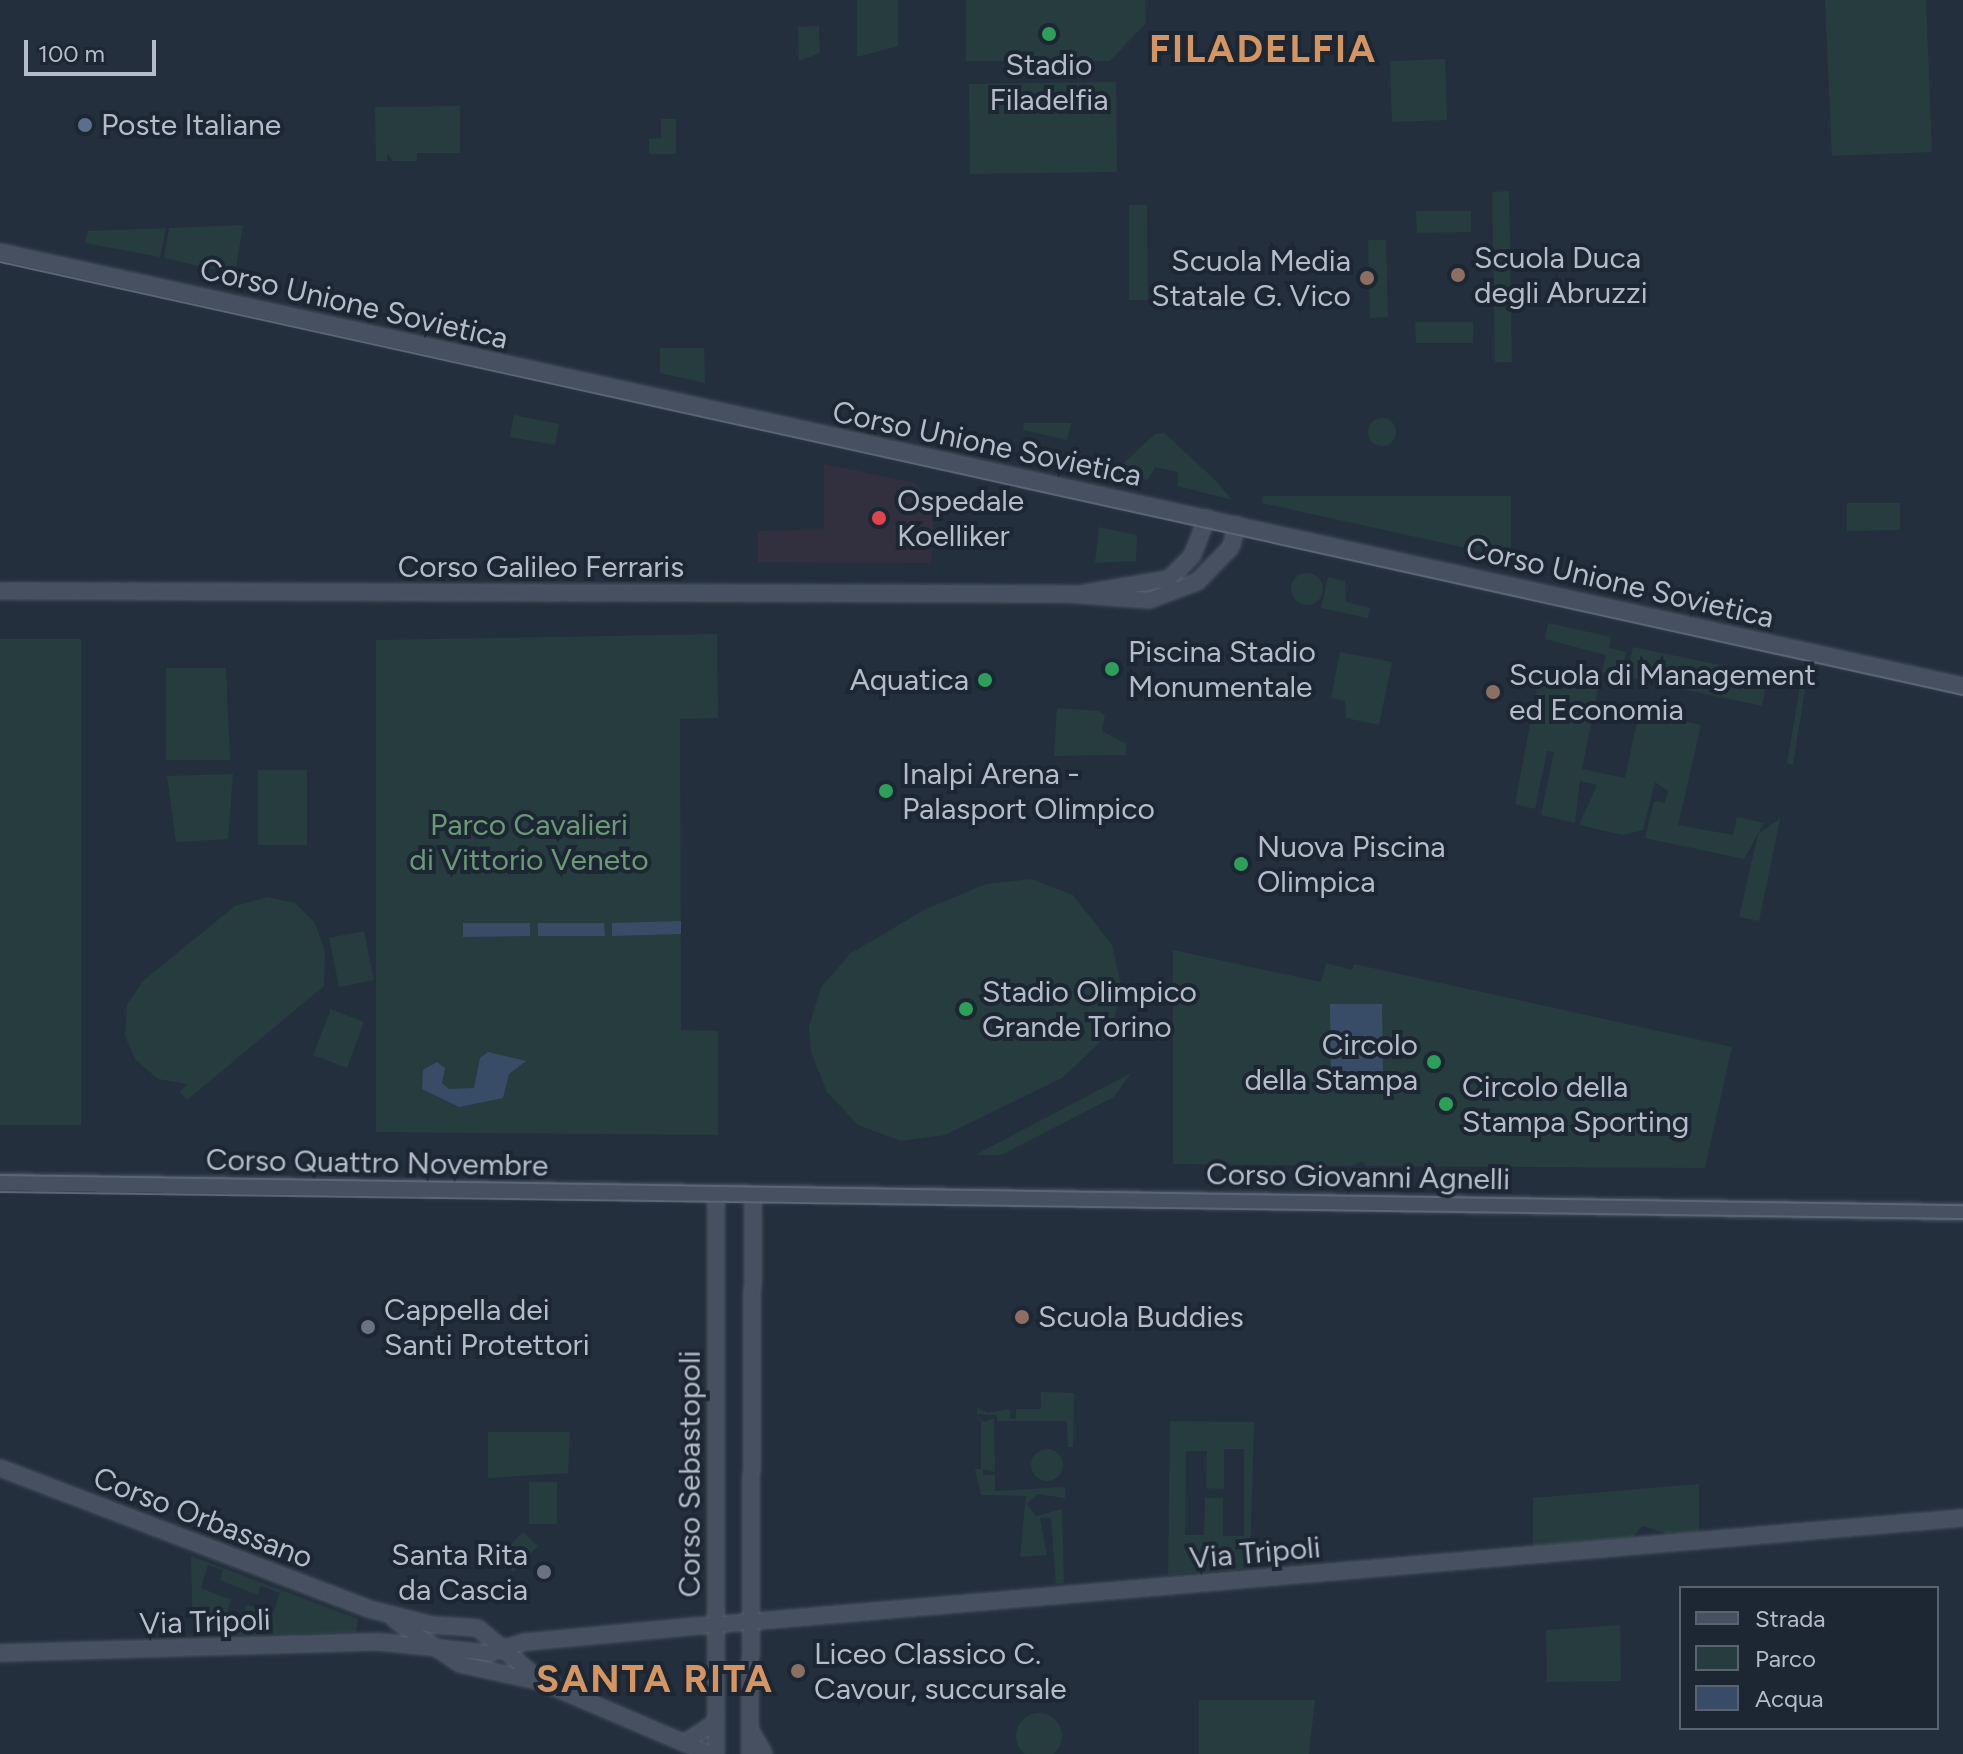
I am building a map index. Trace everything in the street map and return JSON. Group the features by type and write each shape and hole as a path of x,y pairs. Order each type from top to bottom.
{"main road":[{"name":"Corso Unione Sovietica","path":"0,252 1963,686"},
{"path":"1081,594 1169,579 1187,563 1207,518"},
{"path":"1081,594 1149,600 1182,592 1231,547 1237,525"},
{"name":"Corso Galileo Ferraris","path":"0,591 1081,594"},
{"name":"Corso Quattro Novembre","path":"0,1182 753,1194"},
{"name":"Corso Sebastopoli","path":"716,1194 716,1754"},
{"name":"Corso Sebastopoli","path":"750,1754 753,1194"},
{"name":"Corso Giovanni Agnelli","path":"753,1194 1963,1212"},
{"name":"Corso Orbassano","path":"0,1468 388,1616"},
{"name":"Via Tripoli","path":"0,1653 434,1638 507,1649 551,1640 716,1625 1963,1518"},
{"path":"388,1616 434,1638 464,1666 542,1682 687,1749 710,1754"},
{"path":"388,1616 434,1638 478,1628 507,1649 542,1682"},
{"path":"687,1749 716,1722"},
{"path":"750,1729 764,1754"}],"shaded area":[{"name":"Ospedale Koelliker","path":"824,464 915,483 934,507 931,563 758,562 758,531 824,529"}],"green space":[{"path":"857,0 898,0 898,46 857,57"},
{"name":"Stadio Filadelfia","path":"966,0 1145,0 1146,23 1110,61 966,61"},
{"path":"1825,0 1926,0 1932,152 1832,156"},
{"path":"819,26 820,53 799,61 798,27"},
{"path":"1445,59 1447,120 1392,122 1390,61"},
{"path":"1116,82 1117,172 970,174 969,84"},
{"path":"460,106 460,153 417,153 417,161 393,161 387,153 387,161 376,161 375,107"},
{"path":"661,119 676,119 676,154 649,154 649,139 661,138"},
{"path":"1509,191 1512,362 1495,362 1492,192"},
{"path":"1129,205 1147,205 1148,300 1129,300"},
{"path":"1416,211 1471,211 1471,232 1417,233"},
{"path":"243,225 235,274 164,258 169,228"},
{"path":"166,228 160,257 85,243 88,231"},
{"path":"1368,240 1386,240 1388,317 1370,318"},
{"path":"1415,322 1473,322 1473,343 1416,343"},
{"path":"660,348 704,348 705,383 660,373"},
{"path":"514,415 559,424 555,445 510,437"},
{"path":"1382,418 1392,422 1396,432 1392,442 1382,446 1372,442 1368,432 1372,422"},
{"path":"1024,423 1071,423 1067,440 1023,430"},
{"path":"1164,433 1232,500 1178,486 1178,472 1155,467 1148,480 1113,473 1155,434"},
{"path":"1263,496 1511,496 1511,558 1262,503"},
{"path":"1847,503 1900,503 1900,530 1847,531"},
{"path":"1099,527 1137,535 1136,561 1095,563"},
{"path":"1307,573 1318,578 1323,589 1318,600 1307,605 1296,600 1291,589 1296,578"},
{"path":"1328,577 1345,581 1346,602 1370,608 1368,618 1321,608"},
{"path":"1548,623 1611,637 1609,648 1626,652 1621,676 1602,672 1606,655 1545,639"},
{"name":"Parco Cavalieri di Vittorio Veneto","path":"717,634 718,718 680,719 681,1030 718,1031 718,1135 376,1132 376,640"},
{"path":"0,639 81,639 81,1125 0,1125"},
{"path":"1633,647 1806,683 1793,765 1787,763 1800,687 1767,680 1762,706 1626,677"},
{"path":"1340,652 1392,662 1379,725 1346,718 1345,701 1331,698"},
{"path":"166,668 226,668 230,760 166,760"},
{"path":"1540,672 1599,685 1582,769 1625,778 1639,712 1701,725 1678,825 1733,835 1737,817 1764,823 1744,859 1645,838 1654,801 1665,803 1668,791 1655,782 1643,830 1622,835 1579,825 1597,785 1580,781 1575,823 1541,815 1554,752 1547,751 1535,809 1515,804"},
{"path":"1057,708 1098,711 1105,715 1102,731 1126,744 1126,755 1054,756"},
{"path":"258,770 307,770 307,845 258,845"},
{"path":"233,774 228,839 176,842 167,776"},
{"path":"1780,819 1759,921 1739,917 1758,834"},
{"name":"Stadio Olimpico Grande Torino","path":"1031,879 1073,895 1112,945 1122,989 1110,1033 1062,1078 945,1135 901,1141 858,1125 827,1092 811,1052 809,1027 821,987 851,953 926,909 986,884"},
{"path":"267,897 295,903 315,923 325,952 324,986 187,1100 180,1092 188,1084 158,1079 135,1059 125,1036 127,1005 143,981 235,906"},
{"path":"364,931 374,980 339,987 329,938"},
{"name":"Circolo della Stampa Sporting","path":"1173,950 1321,982 1326,963 1352,970 1354,964 1732,1047 1705,1168 1366,1166 1362,1161 1351,1166 1173,1164"},
{"path":"331,1009 364,1022 347,1068 313,1055"},
{"path":"1131,1073 1114,1097 1001,1155 975,1155"},
{"path":"1041,1392 1074,1393 1073,1447 1068,1447 1067,1421 997,1421 997,1415 977,1414 977,1408 988,1413 1010,1409 1010,1418 1016,1419 1016,1409 1041,1409"},
{"path":"975,1416 984,1422 994,1418 995,1472 983,1469 983,1475 995,1475 995,1491 1065,1487 1065,1498 1037,1494 1027,1504 1036,1516 1062,1509 1064,1583 1056,1584 1051,1518 1040,1518 1047,1555 1020,1557 1026,1496 981,1495 975,1469 981,1469 981,1421"},
{"path":"1170,1421 1254,1422 1250,1568 1168,1575","holes":["1224,1449 1244,1449 1244,1536 1223,1536 1223,1498 1205,1498 1204,1535 1185,1535 1186,1451 1207,1451 1206,1488 1224,1489"]},
{"path":"488,1432 570,1432 568,1473 488,1478"},
{"path":"1047,1449 1058,1454 1063,1465 1058,1476 1047,1481 1036,1476 1031,1465 1036,1454"},
{"path":"529,1482 557,1482 557,1524 529,1524"},
{"path":"1699,1484 1699,1532 1668,1534 1642,1526 1633,1537 1533,1546 1533,1498"},
{"path":"523,1532 538,1546 513,1572 498,1558"},
{"path":"191,1556 358,1619 356,1632 193,1636","holes":["208,1565 223,1570 220,1580 257,1595 261,1586 280,1593 273,1614 247,1605 237,1629 223,1624 231,1600 201,1588"]},
{"path":"1620,1625 1621,1681 1547,1682 1546,1630"},
{"path":"1199,1700 1315,1700 1309,1754 1199,1754"},
{"path":"1030,1715 1048,1715 1060,1727 1060,1745 1051,1755 1027,1755 1018,1745 1018,1727"}],"water":[{"path":"681,921 681,934 612,936 612,923"},
{"path":"463,923 530,923 530,936 463,937"},
{"path":"538,923 604,923 605,936 538,936"},
{"path":"1330,1004 1382,1004 1383,1071 1331,1072"},
{"path":"488,1052 526,1061 509,1074 503,1098 459,1107 422,1089 423,1070 437,1062 445,1068 442,1083 449,1089 474,1088 480,1058"}],"tram line":[{"path":"0,262 1963,695"},
{"path":"0,1175 1963,1205"},
{"path":"0,1192 1963,1219"}],"place":[{"name":"Stadio Filadelfia","path":"1049,34"},
{"name":"Poste Italiane","path":"85,125"},
{"name":"Scuola Duca degli Abruzzi","path":"1458,275"},
{"name":"Scuola Media Statale G. Vico","path":"1367,278"},
{"name":"Ospedale Koelliker","path":"879,518"},
{"name":"Piscina Stadio Monumentale","path":"1112,669"},
{"name":"Aquatica","path":"985,680"},
{"name":"Scuola di Management ed Economia","path":"1493,692"},
{"name":"Inalpi Arena - Palasport Olimpico","path":"886,791"},
{"name":"Nuova Piscina Olimpica","path":"1241,864"},
{"name":"Stadio Olimpico Grande Torino","path":"966,1009"},
{"name":"Circolo della Stampa","path":"1434,1062"},
{"name":"Circolo della Stampa Sporting","path":"1446,1104"},
{"name":"Scuola Buddies","path":"1022,1317"},
{"name":"Cappella dei Santi Protettori","path":"368,1327"},
{"name":"Santa Rita da Cascia","path":"544,1572"},
{"name":"Liceo Classico C. Cavour, succursale","path":"798,1671"}],"district":[{"name":"FILADELFIA","path":"1263,50"},
{"name":"SANTA RITA","path":"655,1680"}]}
